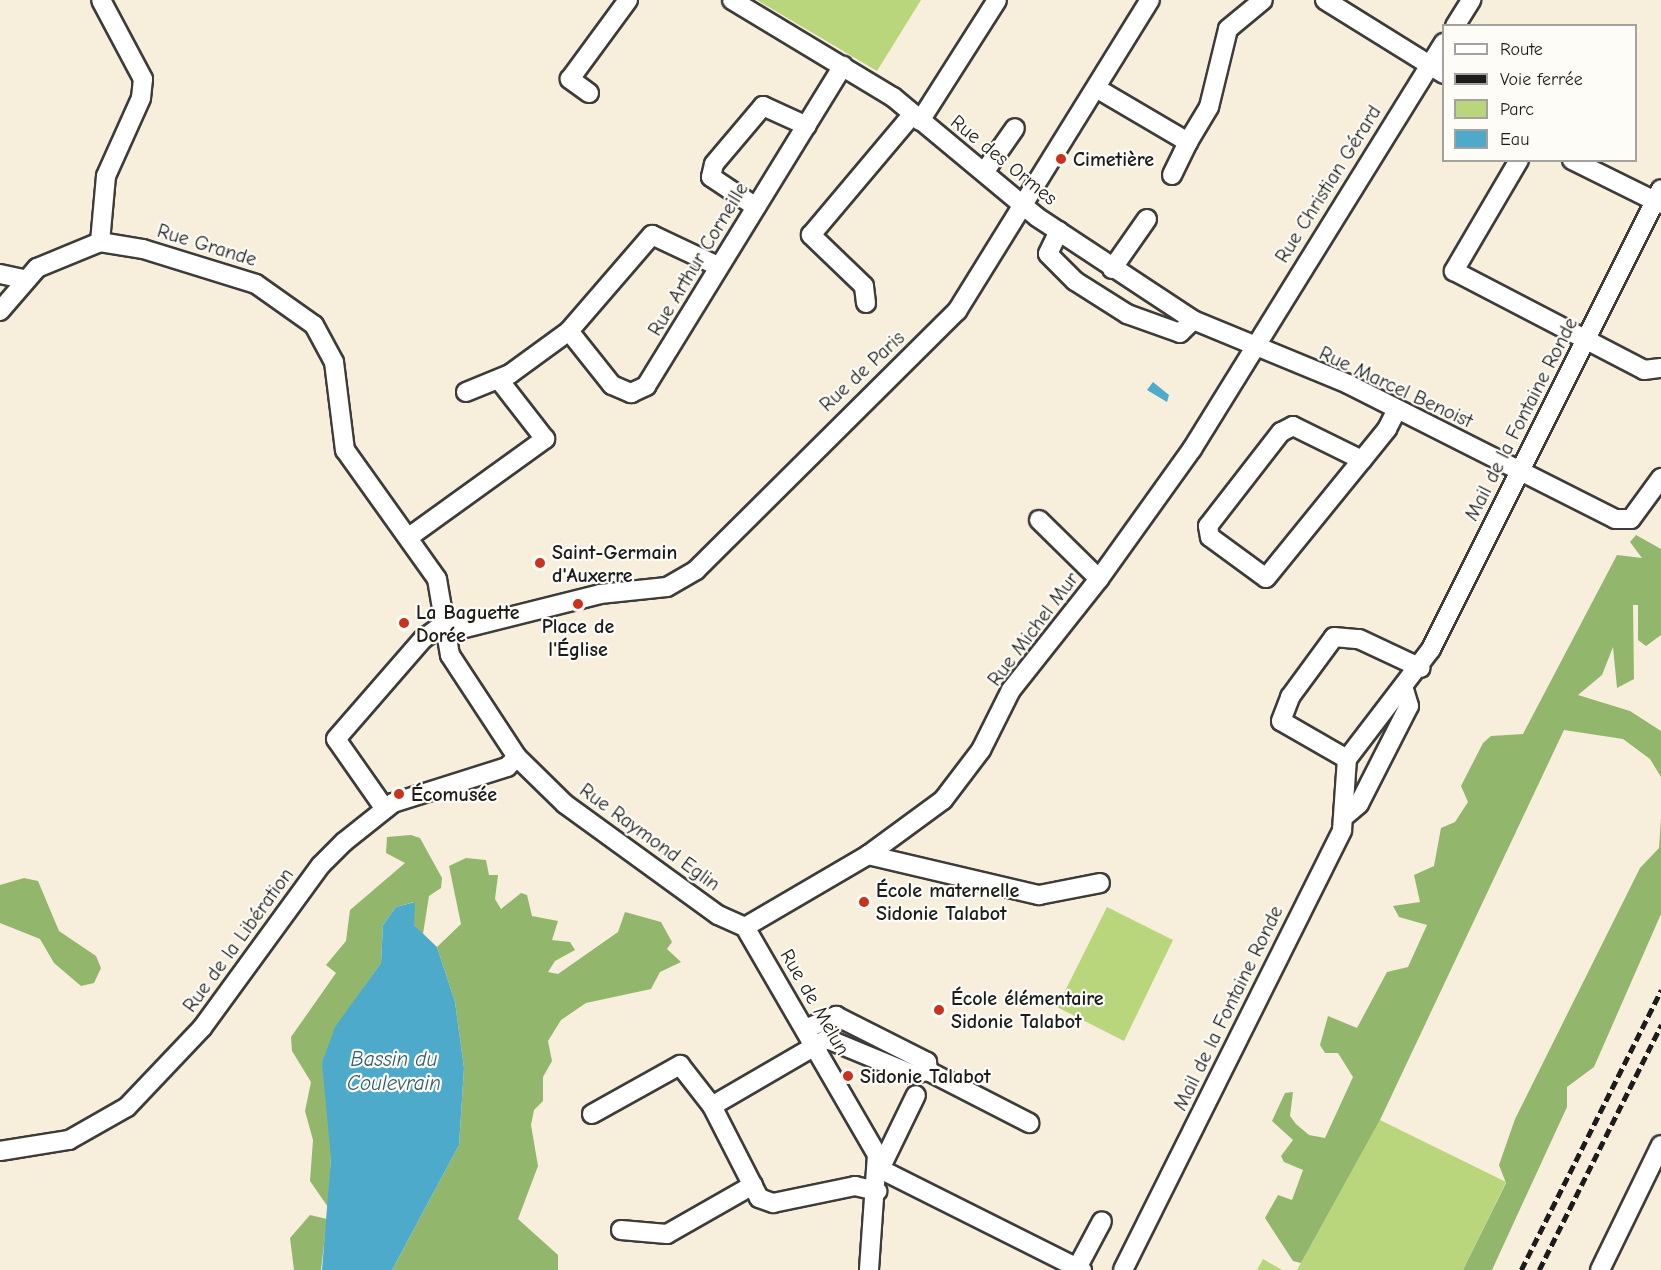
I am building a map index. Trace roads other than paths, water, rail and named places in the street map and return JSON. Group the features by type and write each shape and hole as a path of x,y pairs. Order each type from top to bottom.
{"street":[{"path":"100,242 106,176 141,98 143,79 102,0"},
{"path":"589,93 570,79 628,0"},
{"name":"Rue des Ormes","path":"732,0 843,66 917,117 1021,203 1112,269 1193,320 1251,348"},
{"path":"866,303 864,286 812,235 917,117 997,0"},
{"name":"Rue de Paris","path":"444,624 461,629 600,594 668,587 696,570 820,442 957,311 1021,203 1150,0"},
{"path":"1172,175 1188,141 1209,107 1228,29 1263,0"},
{"path":"1325,0 1436,69"},
{"path":"1456,24 1471,0"},
{"name":"Rue Christian Gérard","path":"1251,348 1436,69 1442,47"},
{"name":"Rue Arthur Corneille","path":"569,331 612,385 631,393 646,386 843,66"},
{"path":"1095,88 1188,141"},
{"path":"756,207 711,177 714,164 763,106 807,126"},
{"path":"985,171 1015,128"},
{"path":"1518,162 1454,271 1644,370 1661,368"},
{"path":"1577,162 1659,198"},
{"name":"Mail de la Fontaine Ronde","path":"1123,1270 1346,815 1347,759 1421,669 1659,198"},
{"path":"1112,269 1148,219"},
{"path":"1059,231 1048,254 1075,281 1127,314 1180,333 1193,320"},
{"path":"466,392 499,380 569,331 652,235 718,266"},
{"name":"Rue Grande","path":"24,279 76,248 100,242 143,249 256,284 314,325 334,362 345,450 359,477 409,537"},
{"path":"0,274 24,279 0,311"},
{"name":"Rue Marcel Benoist","path":"1251,348 1397,409 1615,519 1631,519 1661,478"},
{"name":"Rue Michel Mur","path":"745,927 868,855 943,800 981,750 1011,690 1100,579 1192,449 1251,348"},
{"path":"385,809 336,739 423,639 444,624 437,579 409,537 545,439 499,380"},
{"path":"1362,460 1293,426 1281,432 1208,526 1210,537 1266,578 1362,460 1397,409"},
{"path":"1039,520 1100,579"},
{"name":"Rue Raymond Eglin","path":"444,624 450,655 517,757 565,804 718,915 745,927"},
{"path":"1347,759 1281,721 1290,697 1334,638 1359,639 1421,669"},
{"path":"1346,815 1359,804 1409,706 1404,690"},
{"name":"Rue de la Libération","path":"0,1151 69,1140 141,1095 202,1028 321,865 385,809 507,767 517,757"},
{"path":"868,855 1039,895 1100,883"},
{"name":"Rue de Melun","path":"745,927 877,1155 880,1169 869,1270"},
{"path":"805,1029 836,1016 927,1062 928,1071"},
{"path":"712,1106 816,1047 837,1040 912,1074 928,1071 1029,1123"},
{"path":"592,1114 680,1065 712,1106 759,1198 773,1203 855,1186 878,1191"},
{"path":"916,1095 880,1169 1078,1269 1102,1221"},
{"path":"1600,1270 1661,1145"},
{"path":"621,1230 667,1234 753,1185"}],"water":[{"path":"1153,382 1169,395 1167,402 1147,390"},
{"name":"Bassin du Coulevrain","path":"415,902 414,925 437,947 455,1002 464,1068 459,1145 392,1270 322,1270 331,1158 322,1063 335,1027 381,963 383,925 396,907"}],"railway":[{"path":"1521,1270 1661,990"},
{"path":"1539,1270 1661,1025"}],"place":[{"name":"Cimetière","path":"1061,159"},
{"name":"Saint-Germain d'Auxerre","path":"540,563"},
{"name":"Place de l'Église","path":"578,604"},
{"name":"La Baguette Dorée","path":"404,623"},
{"name":"Écomusée","path":"399,794"},
{"name":"École maternelle Sidonie Talabot","path":"864,902"},
{"name":"École élémentaire Sidonie Talabot","path":"939,1010"},
{"name":"Sidonie Talabot","path":"848,1076"}]}
